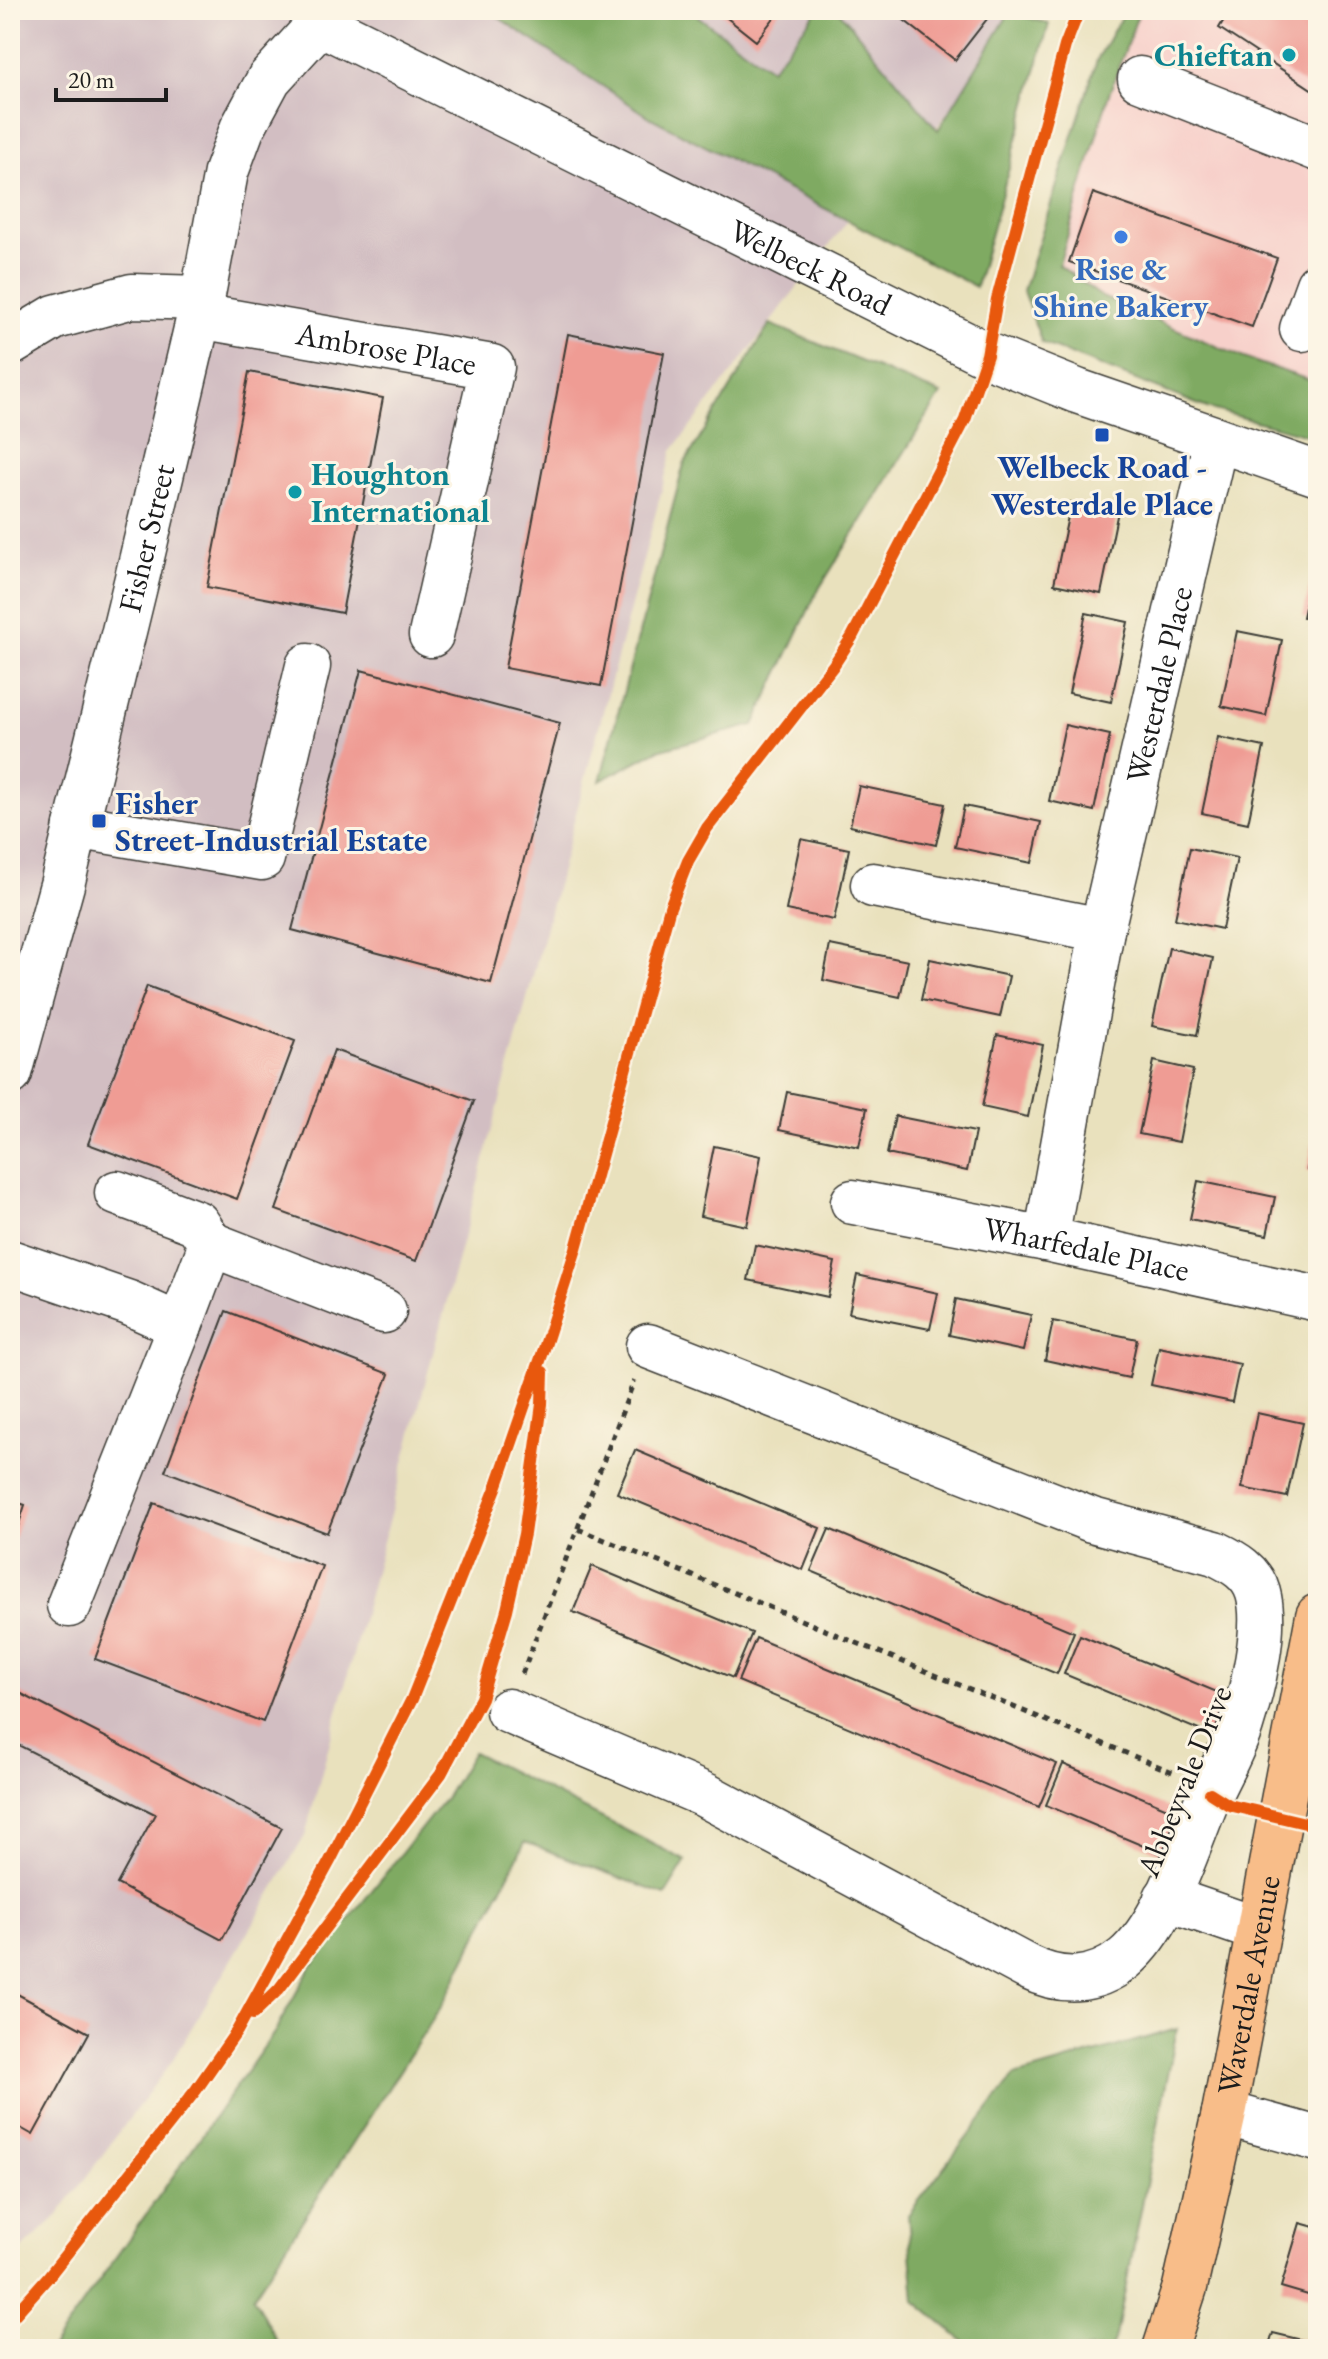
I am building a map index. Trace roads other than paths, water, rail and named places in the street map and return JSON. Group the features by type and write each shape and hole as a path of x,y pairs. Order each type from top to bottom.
{"main road":[{"name":"Waverdale Avenue","path":"1165,2349 1185,2287 1224,2113 1318,1616"}],"street":[{"name":"Fisher Street","path":"10,1073 76,826 200,307 226,172 242,129 269,79 320,16"},
{"name":"Welbeck Road","path":"320,16 987,355 1077,391 1318,474"},
{"path":"1140,79 1318,149"},
{"path":"1302,329 1318,285"},
{"path":"10,344 55,317 132,296 200,307"},
{"name":"Ambrose Place","path":"200,307 492,367 431,635"},
{"name":"Westerdale Place","path":"1046,1239 1102,930 1216,439"},
{"path":"76,826 262,858 308,666"},
{"path":"873,885 1102,930"},
{"path":"117,1193 197,1223 211,1244 384,1311"},
{"name":"Wharfedale Place","path":"853,1202 1046,1239 1318,1299"},
{"path":"69,1605 211,1244"},
{"path":"10,1262 129,1303 180,1326"},
{"name":"Abbeyvale Drive","path":"508,1711 705,1795 1048,1977 1072,1979 1101,1973 1124,1958 1147,1931 1166,1898 1241,1725 1258,1651 1261,1613 1258,1591 1248,1574 1234,1562 1215,1553 1092,1520 648,1346"},
{"name":"Abbeyvale Drive","path":"1166,1898 1259,1930"},
{"path":"1224,2113 1318,2139"}],"place":[{"name":"Chieftan","path":"1289,55"},
{"name":"Rise & Shine Bakery","path":"1121,237"},
{"name":"Welbeck Road - Westerdale Place","path":"1102,435"},
{"name":"Houghton International","path":"295,492"},
{"name":"Fisher Street-Industrial Estate","path":"99,821"}]}
